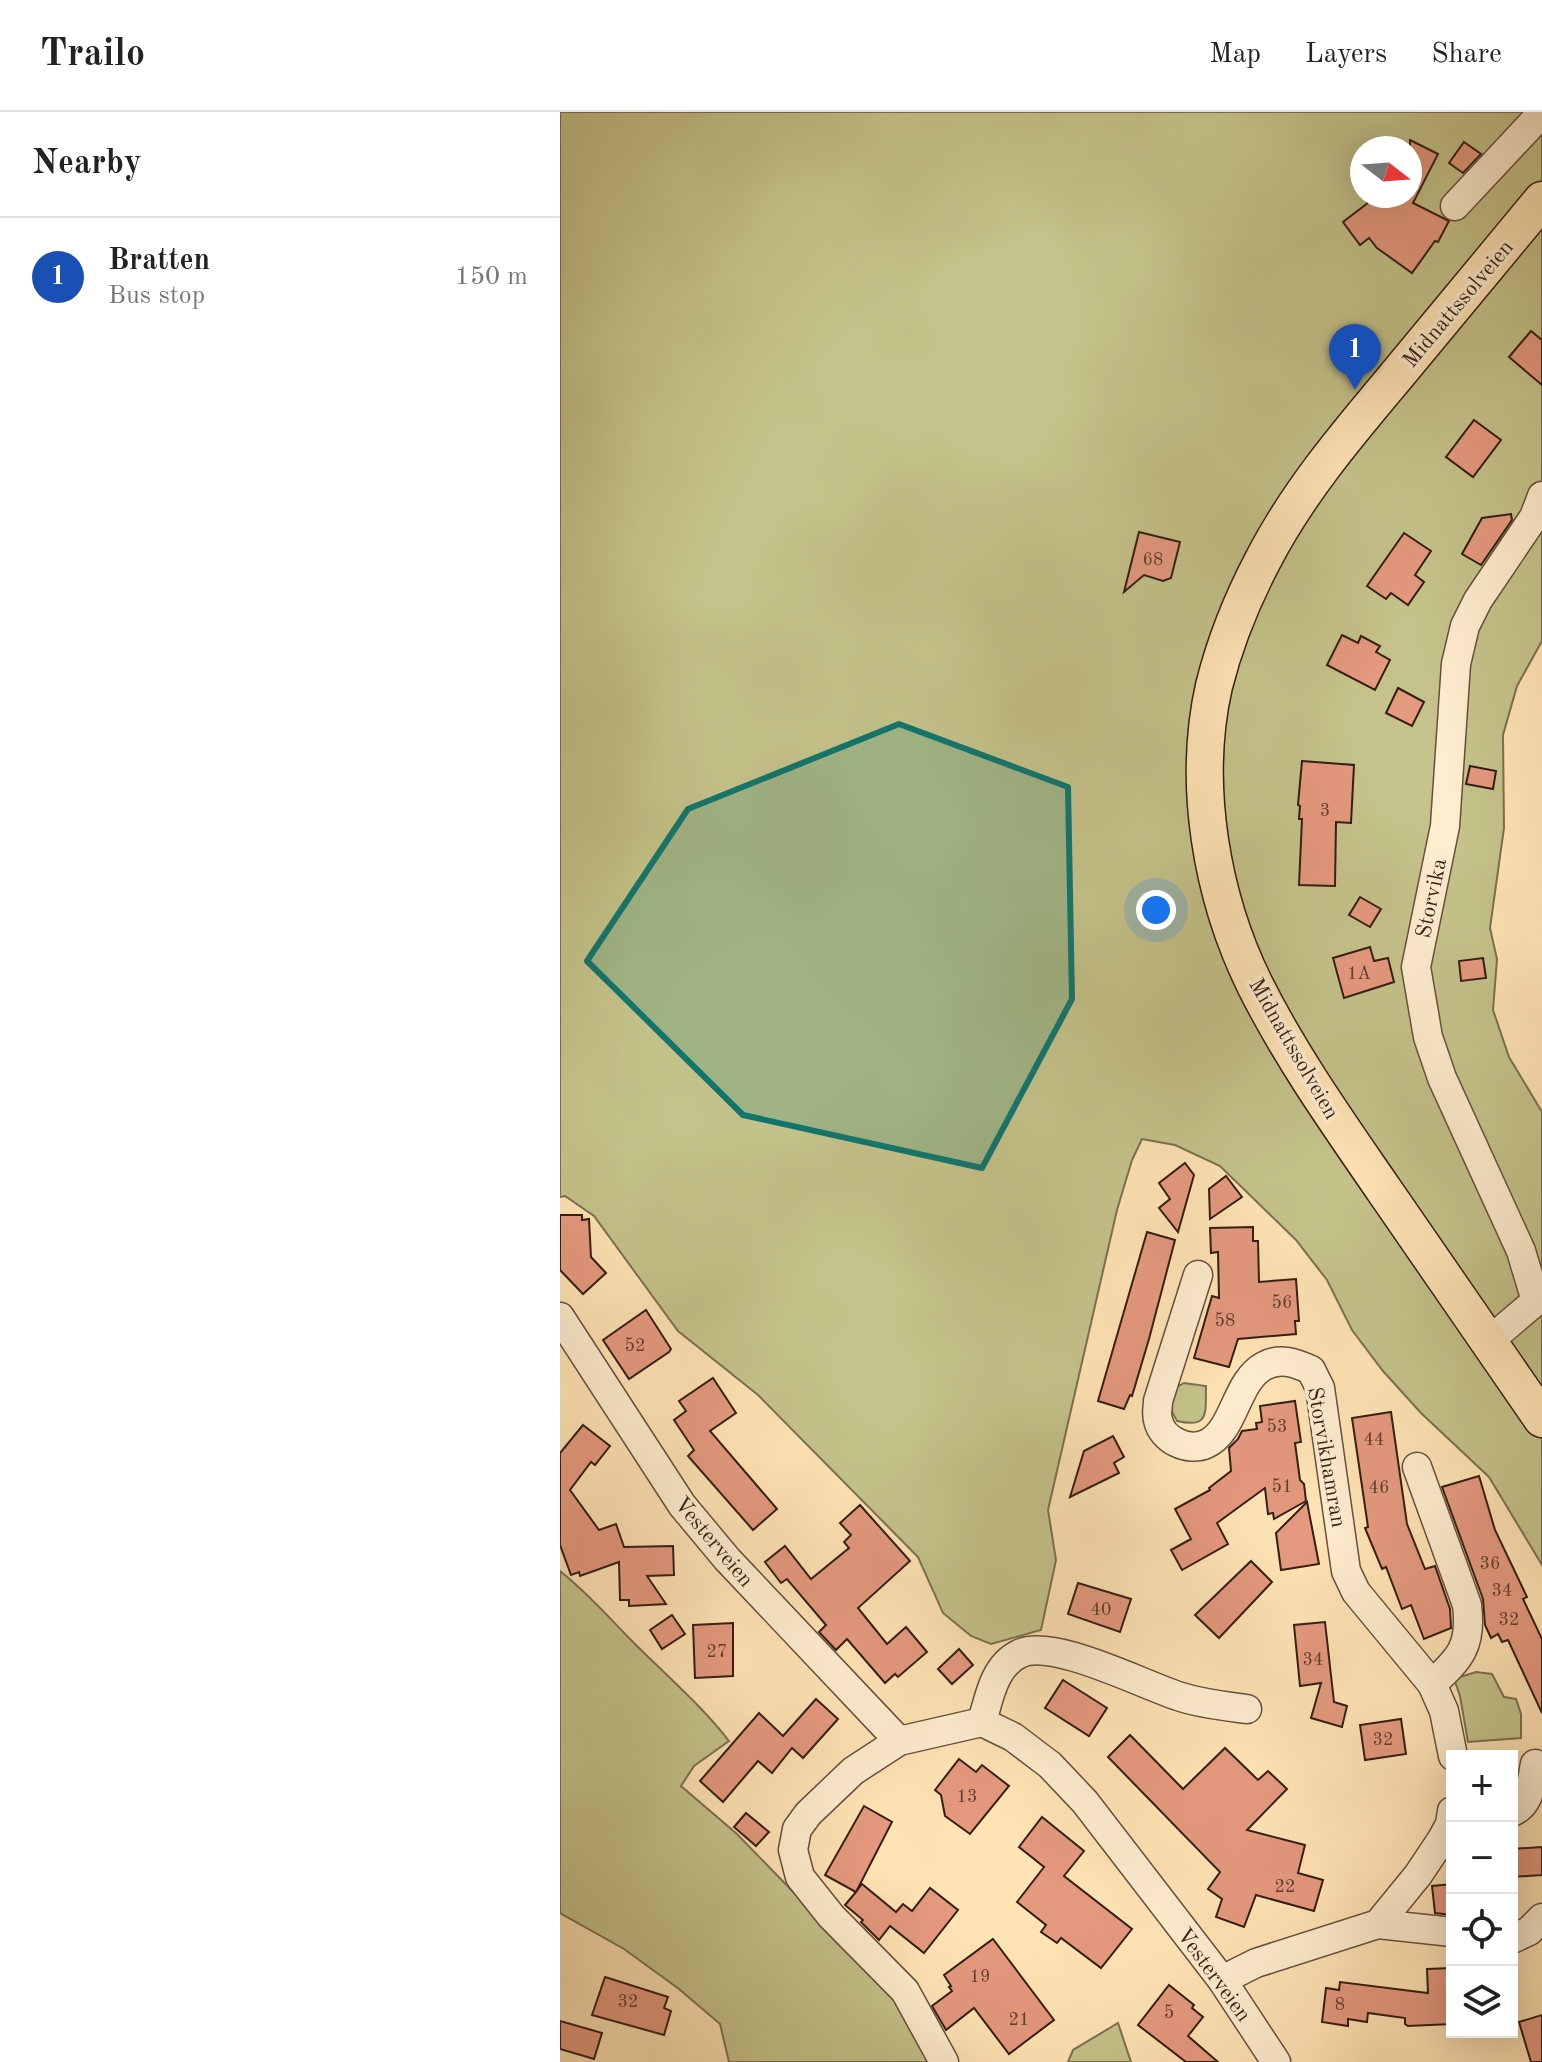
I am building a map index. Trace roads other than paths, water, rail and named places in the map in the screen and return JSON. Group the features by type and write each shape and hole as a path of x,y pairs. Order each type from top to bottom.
{"main road":[{"name":"Midnattssolveien","path":"1542,200 1367,410 1302,494 1264,558 1236,616 1214,687 1205,752 1208,819 1221,896 1253,981 1284,1038 1332,1114 1542,1419"}],"street":[{"path":"1455,206 1542,113"},
{"name":"Storvika","path":"1489,1341 1539,1306 1521,1251 1432,1051 1419,996 1416,967 1445,826 1456,664 1465,626 1478,600 1534,517 1542,496"},
{"name":"Storvikhamran","path":"1198,1275 1158,1401 1158,1421 1171,1440 1191,1447 1208,1443 1223,1428 1250,1376 1266,1364 1281,1360 1311,1370 1320,1388 1346,1571 1356,1592 1432,1684 1444,1711 1452,1750"},
{"name":"Vesterveien","path":"560,1317 682,1505 727,1559 899,1741"},
{"path":"1417,1467 1467,1605 1470,1629 1464,1650 1432,1684"},
{"path":"944,2062 905,1991 831,1916 800,1877 793,1850 797,1829 808,1814 853,1771 899,1741 982,1722 1001,1669 1018,1654 1038,1649 1059,1652 1181,1697 1247,1709"},
{"name":"Vesterveien","path":"982,1722 1013,1737 1050,1765 1085,1802 1222,1980 1276,2062"},
{"path":"1518,1810 1528,1797 1535,1764"},
{"path":"1378,1924 1418,1875 1450,1822"},
{"path":"1518,1936 1529,1931 1542,1918"},
{"path":"1222,1980 1256,1963 1378,1924 1446,1931"}],"place":[{"name":"Bratten","path":"1355,390"}]}
